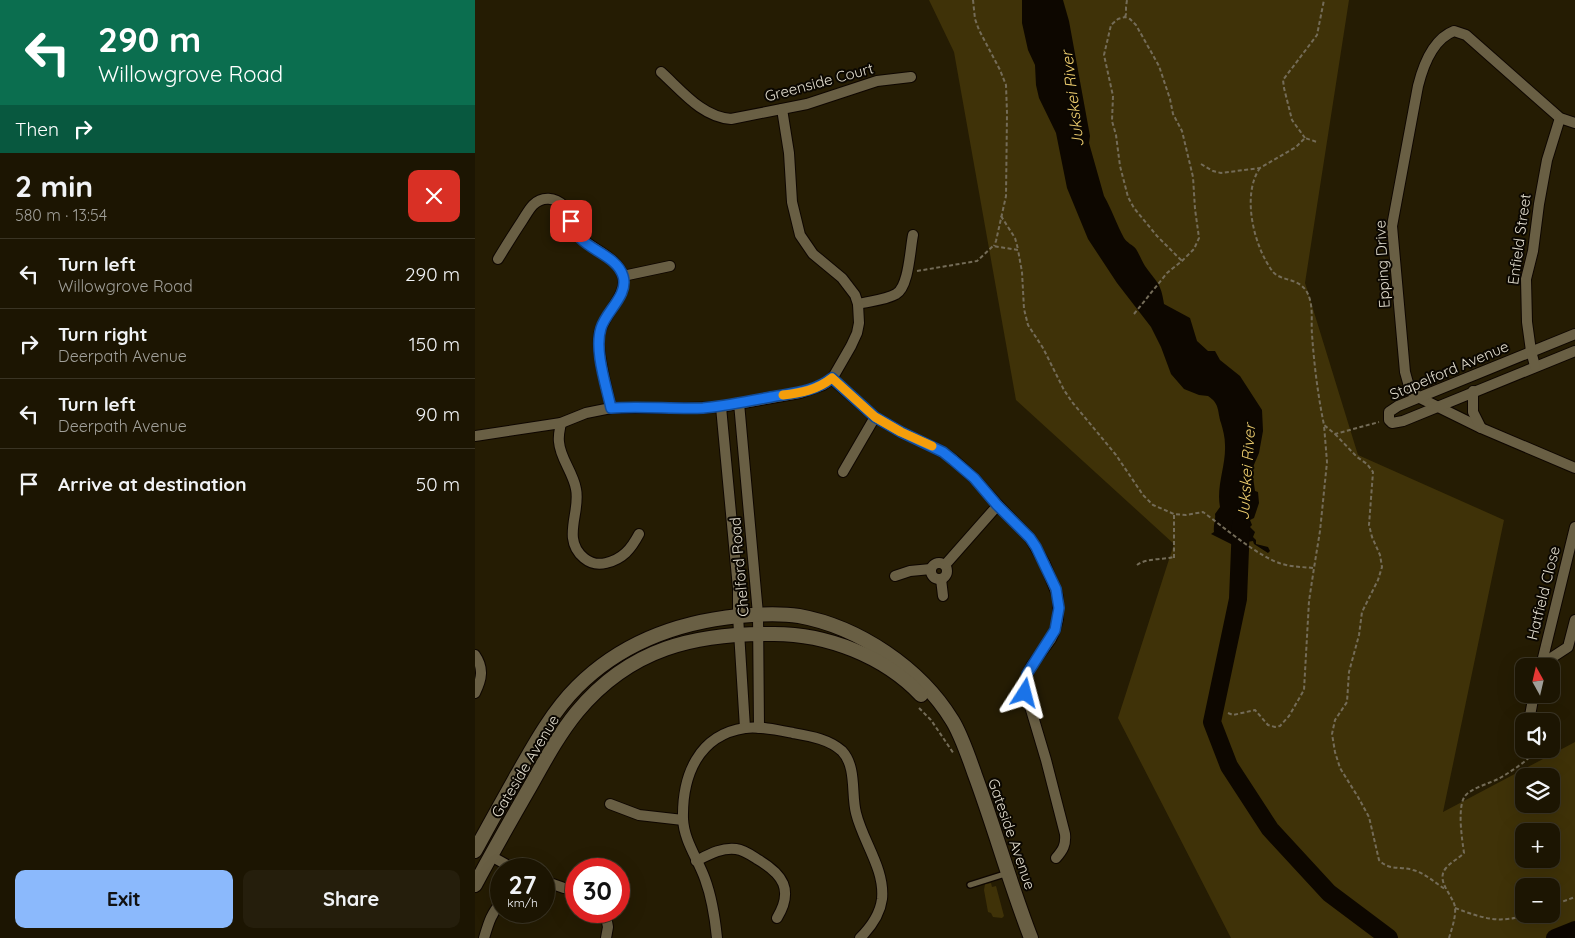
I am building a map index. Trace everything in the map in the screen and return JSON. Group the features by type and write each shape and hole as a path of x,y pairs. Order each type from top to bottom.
{"street":[{"name":"Epping Drive","path":"1575,123 1560,118 1461,32 1454,31 1443,37 1423,67 1392,226 1406,379 1410,390 1420,398 1481,428 1575,468"},
{"name":"Greenside Court","path":"661,72 703,110 720,118 731,119 819,101 877,81 911,76"},
{"path":"475,436 561,422 586,413 611,408 628,406 686,408 739,404 800,393 823,385 832,378 857,333 859,323 858,304 855,295 845,282 813,254 800,235 793,202 789,146 783,109"},
{"name":"Enfield Street","path":"1535,366 1527,322 1526,279 1533,251 1544,176 1550,148 1560,118"},
{"path":"498,259 532,206 544,198 551,199 564,206 579,236 614,263 623,276 624,284 622,291 604,319 599,337 599,350 611,408"},
{"path":"858,304 898,294 904,284 913,235"},
{"path":"623,276 670,266"},
{"name":"Stapelford Avenue","path":"1575,334 1392,409 1389,412 1389,420 1397,422 1575,351"},
{"path":"832,378 875,417 943,452 974,478 997,505 1030,538 1045,564 1058,597 1059,608 1055,630 1051,639 1032,665 1025,683 1027,703 1046,760 1065,834 1063,849 1056,858"},
{"path":"1473,391 1473,412 1481,428"},
{"name":"Chelford Road","path":"739,404 758,614 759,728"},
{"name":"Chelford Road","path":"721,406 738,588 745,728"},
{"path":"843,472 875,417"},
{"path":"561,422 559,443 577,494 572,532 573,543 577,551 591,563 602,564 613,561 624,556 632,547 639,534"},
{"path":"945,565 997,505"},
{"name":"Hatfield Close","path":"1543,658 1575,527"},
{"path":"895,576 910,570 931,569 937,563 945,565"},
{"path":"931,569 933,575 938,579 947,573 945,565"},
{"path":"941,578 943,596"},
{"name":"Gateside Avenue","path":"475,850 548,723 577,686 609,660 660,633 709,620 758,614 788,614 817,620 876,645 903,665 942,705 953,720 981,790 1031,938"},
{"path":"1552,658 1567,648 1575,620"},
{"name":"Gateside Avenue","path":"475,885 554,745 577,712 607,681 640,660 661,650 697,639 759,634 803,635 820,638 859,652 891,671 914,688 961,741"},
{"path":"475,655 481,664 481,678 475,692"},
{"path":"741,662 758,661"},
{"path":"717,938 705,877 688,842 683,820 689,772 701,751 720,736 745,728 759,728 811,736 824,740 835,745 848,759 851,769 855,810 876,864 882,889 879,911 868,930 860,938"},
{"path":"610,804 639,815 683,820"},
{"path":"696,861 715,852 725,849 736,849 765,863 781,877 785,885 785,902 777,918"},
{"path":"491,856 495,858"},
{"path":"484,938 490,918"},
{"path":"606,938 607,923"}],"lane":[{"path":"970,885 1009,873"}],"path":[{"path":"907,270 925,271 977,261 996,241 1006,196 1006,85 979,30 975,19 973,0"},
{"path":"1125,17 1127,14 1125,7 1127,0"},
{"path":"1317,142 1305,138 1292,120 1283,88 1283,80 1317,35 1324,0"},
{"path":"1134,314 1167,273 1182,261 1195,249 1199,238 1193,177 1182,131 1173,114 1159,66 1137,25 1125,17 1118,19 1111,25 1104,55 1113,96 1113,121 1120,166 1134,208 1151,230 1182,261"},
{"path":"1228,713 1233,715 1255,710 1268,725 1280,726 1289,716 1304,690 1309,601 1320,531 1327,462 1312,334 1311,302 1308,293 1301,286 1273,272 1257,245 1251,204 1255,176 1260,168 1296,146 1305,138"},
{"path":"1201,164 1221,173 1260,168"},
{"path":"1248,169 1254,172 1255,176"},
{"path":"1001,216 1015,238 1018,250 1023,272 1024,309 1028,325 1043,348 1063,390 1090,426 1116,455 1143,494 1153,505 1174,514 1185,515 1203,512 1265,557 1289,566 1314,568"},
{"path":"993,246 1018,250"},
{"path":"1335,434 1389,420"},
{"path":"1324,425 1357,457 1367,464 1373,472 1369,525 1382,562 1381,573 1362,612 1359,635 1349,672 1347,702 1332,725 1335,752 1344,775 1369,817 1379,860 1392,868 1417,871 1445,889 1452,898 1455,908 1449,938"},
{"path":"1137,565 1141,562 1174,557 1174,514"},
{"path":"917,705 940,732 958,762"},
{"path":"1445,889 1443,876 1445,868 1458,860 1464,853 1460,822 1464,797 1469,792 1500,778 1530,758"},
{"path":"1560,903 1575,897"},
{"path":"1455,908 1482,918 1501,920 1515,919"}],"shaded area":[{"path":"929,0 1349,0 1305,283 1358,455 1504,520 1443,812 1515,774 1515,813 1560,813 1560,768 1526,768 1545,758 1560,758 1560,750 1575,742 1575,938 1231,938 1118,718 1174,544 1016,400 954,52"},
{"path":"991,883 992,887 996,886 1004,916 1002,918 993,917 988,912 984,890 985,884"}],"water":[{"path":"1022,0 1063,0 1069,21 1090,136 1089,143 1104,196 1121,233 1125,240 1136,249 1157,283 1164,304 1190,318 1197,341 1208,351 1215,351 1220,360 1240,376 1262,410 1263,431 1259,453 1253,467 1255,491 1258,492 1259,503 1254,518 1250,520 1252,525 1250,527 1255,532 1253,537 1256,540 1256,544 1268,547 1270,551 1268,553 1254,544 1253,541 1247,542 1243,550 1211,534 1214,532 1215,514 1220,507 1219,491 1225,453 1224,436 1215,402 1208,396 1199,395 1184,389 1171,374 1151,327 1117,283 1088,239 1067,188 1056,133 1039,98 1035,65 1028,50 1022,23"}],"waterway":[{"name":"Jukskei River","path":"1241,524 1238,599 1212,722 1229,766 1270,829 1329,893 1389,938"},
{"name":"Jukskei River","path":"1555,938 1575,930"}],"slow traffic":[{"path":"783,395 814,389 832,378 875,417 901,432 932,446"}],"route":[{"path":"571,221 579,236 614,263 623,276 624,284 622,291 604,319 599,337 599,350 611,408 628,406 686,408 739,404 800,393 823,385 832,378 875,417 943,452 974,478 997,505 1030,538 1045,564 1058,597 1059,608 1055,630 1027,674 1025,693"}]}
